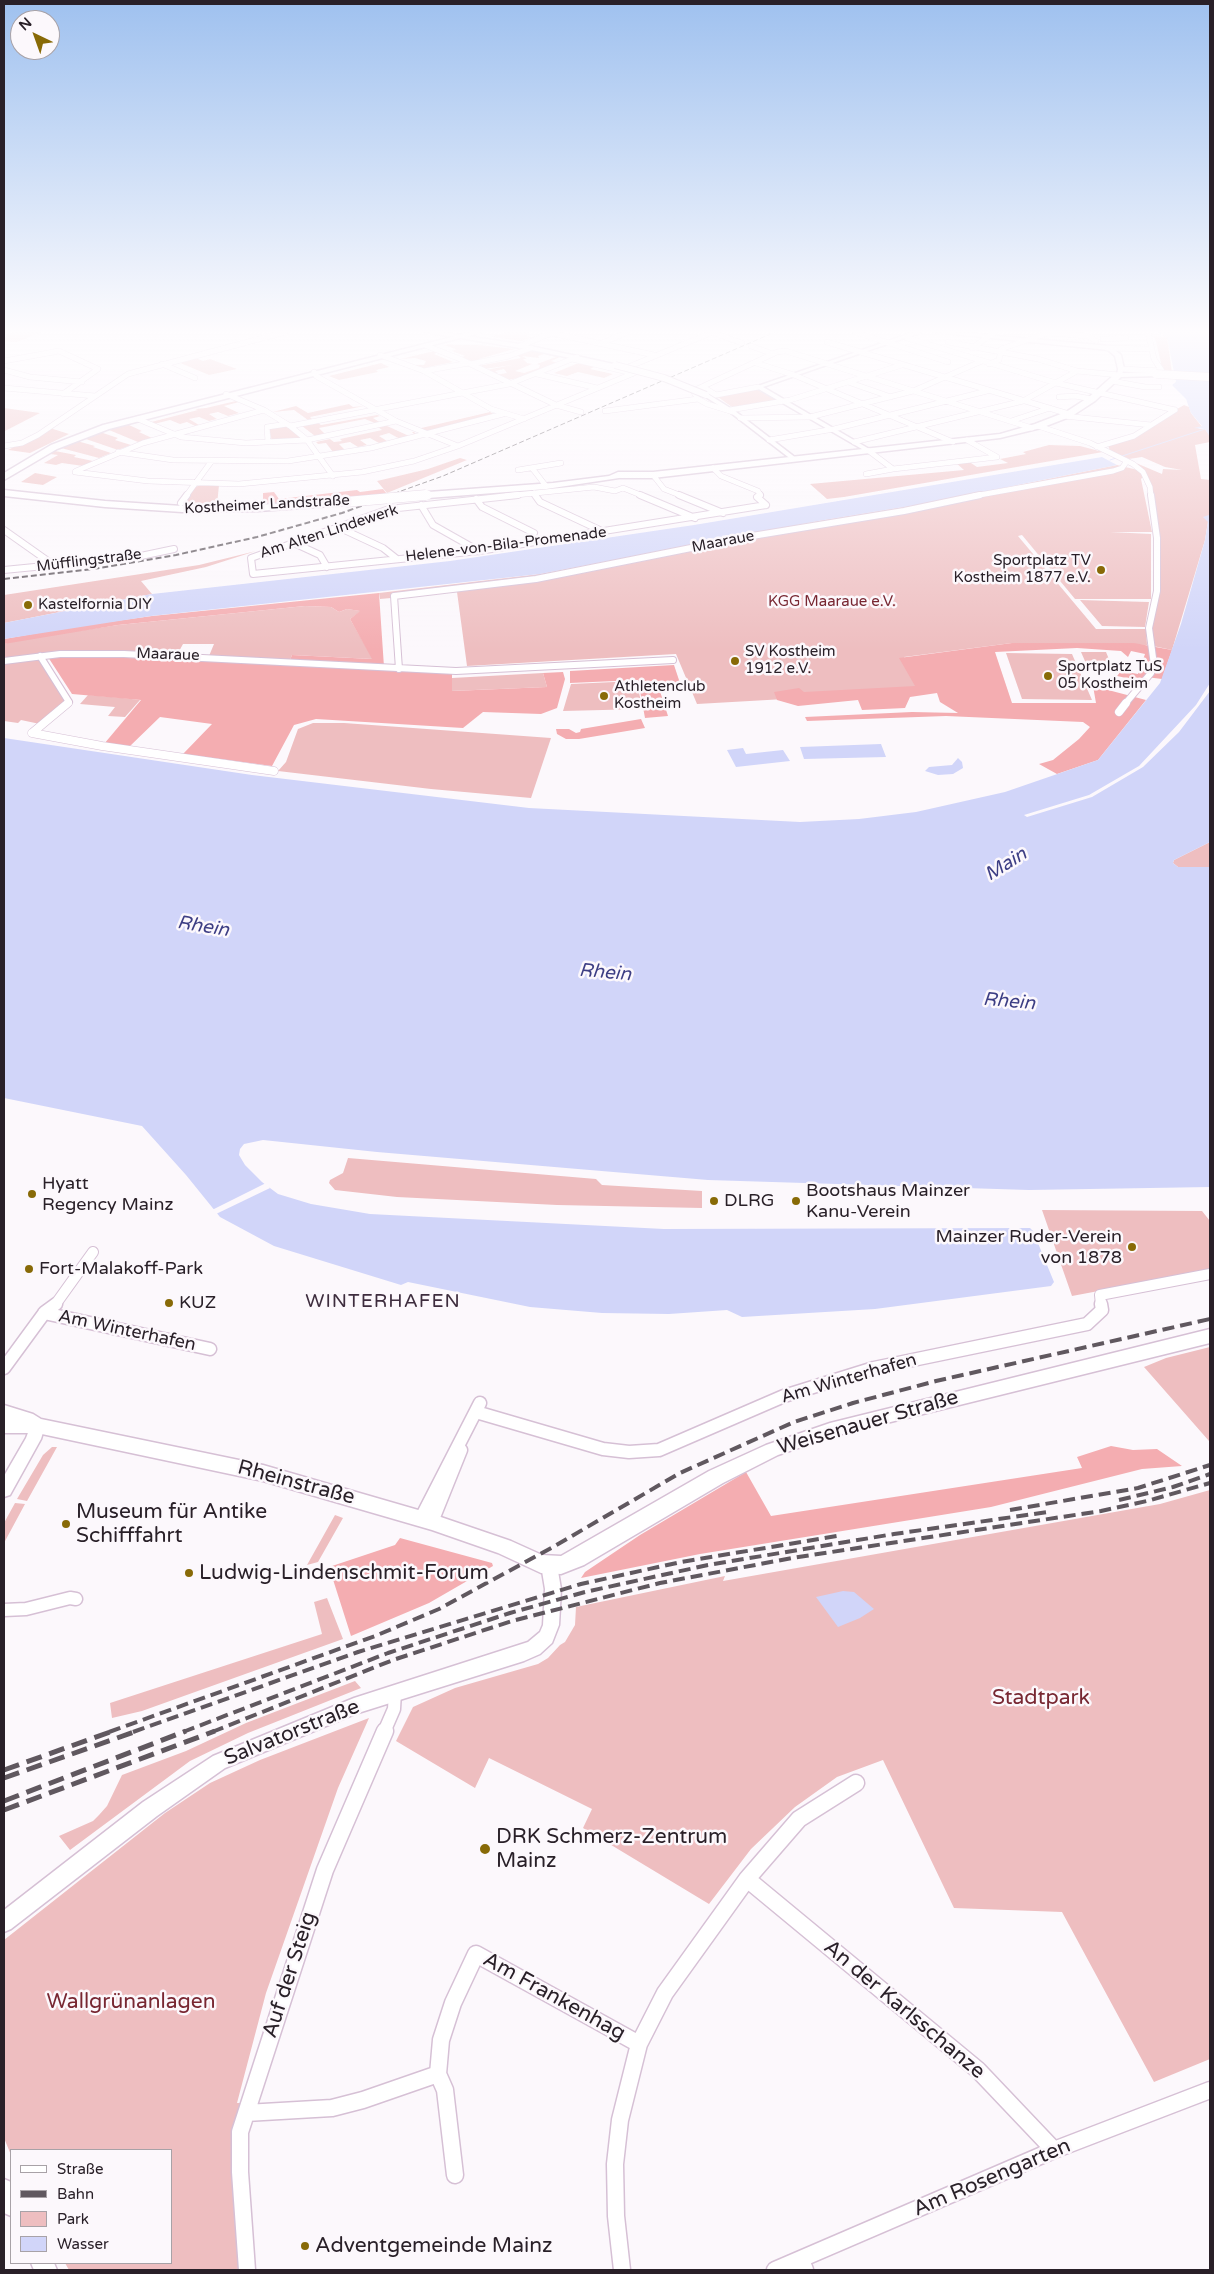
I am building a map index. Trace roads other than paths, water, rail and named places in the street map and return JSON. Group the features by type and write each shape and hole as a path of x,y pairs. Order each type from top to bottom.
{"main road":[{"path":"4,471 49,446 70,438"},
{"path":"4,477 54,447 74,438"},
{"name":"Kostheimer Landstraße","path":"4,493 105,504 182,509 258,508 621,481 651,475 690,473 713,468 977,438"},
{"name":"Weisenauer Straße","path":"549,1566 561,1565 577,1559 680,1496 757,1457 830,1430 1210,1336"},
{"name":"Rheinstraße","path":"4,1412 27,1419 37,1426"},
{"name":"Rheinstraße","path":"4,1426 37,1426 137,1444 263,1473 427,1520 504,1547 535,1562 549,1566"}],"street":[{"path":"4,446 22,443 32,438"},
{"path":"158,438 118,452 75,472 145,481 195,484 273,482 333,476 414,461 477,438"},
{"path":"197,438 216,441 268,442 316,438"},
{"path":"305,438 333,476"},
{"path":"118,452 173,460 211,462 288,461 371,448 408,438"},
{"path":"435,438 458,446"},
{"path":"766,438 794,459"},
{"path":"768,440 779,438"},
{"path":"848,438 893,469"},
{"path":"854,442 869,438"},
{"path":"944,438 953,442"},
{"path":"1069,438 1123,459 1143,472 1150,487 1158,538 1157,591 1149,628 1154,665 1151,673 1119,712"},
{"path":"1096,447 1127,438"},
{"path":"866,474 997,457 967,440"},
{"path":"1122,468 1123,459"},
{"path":"181,503 211,462"},
{"path":"518,470 561,463"},
{"path":"532,468 546,486"},
{"name":"Helene-von-Bila-Promenade","path":"251,566 252,574 479,551 766,506 757,497 760,495 758,491 721,476 713,468"},
{"name":"Maaraue","path":"399,669 394,596 536,579 746,537 928,507 1024,486 1109,472 1122,468 1143,472"},
{"path":"651,475 664,489 724,513"},
{"path":"621,481 695,518"},
{"name":"Am Alten Lindewerk","path":"251,566 251,558 389,509 594,487 615,491 621,481"},
{"path":"534,494 540,502 604,532"},
{"path":"476,499 482,507 534,532 532,540 535,542"},
{"path":"421,505 433,525 479,551"},
{"path":"338,527 383,548 396,559"},
{"path":"4,530 55,566"},
{"path":"294,542 320,555 327,566"},
{"name":"Müfflingstraße","path":"4,570 55,566 174,550"},
{"name":"Maaraue","path":"4,661 40,656 124,654 456,671 673,660"},
{"path":"40,656 69,702 32,733 102,746 274,771"},
{"path":"4,1368 44,1313 56,1304 93,1252"},
{"name":"Am Winterhafen","path":"427,1520 451,1478 478,1407 603,1449 629,1452 659,1450 678,1444 784,1396 874,1368 1087,1324 1102,1310 1100,1295 1210,1274"},
{"name":"Am Winterhafen","path":"44,1313 210,1349"},
{"path":"4,1490 29,1445 37,1426"},
{"name":"Salvatorstraße","path":"4,1922 150,1809 219,1762 323,1718 395,1692 524,1653 541,1643 550,1631 553,1614 553,1589 549,1566"},
{"path":"4,1610 26,1609 70,1598 76,1599"},
{"name":"Auf der Steig","path":"247,2270 240,2172 240,2132 325,1870 376,1746 394,1708 395,1692"},
{"path":"622,2270 616,2216 615,2164 620,2120 639,2044 665,1993 747,1879 799,1819 856,1783"},
{"name":"An der Karlsschanze","path":"747,1879 978,2070 1054,2150"},
{"name":"Am Frankenhag","path":"455,2175 444,2090 438,2074 442,2040 450,2012 476,1954 639,2044"},
{"path":"246,2113 332,2108 363,2100 438,2074"},
{"name":"Am Rosengarten","path":"776,2270 803,2265 1054,2150 1210,2090"},
{"path":"4,2190 10,2203"}],"water":[{"path":"1102,457 1117,465 928,503 818,521 540,574 151,616 4,639 4,623 152,594 450,561 694,525"},
{"path":"1210,509 1210,683 1196,705 1139,766 1089,795 1024,815 1027,817 1092,797 1143,767 1179,732 1210,691 1210,842 1174,860 1173,863 1178,867 1210,867 1210,1187 1029,1190 708,1180 377,1152 263,1140 244,1144 240,1149 239,1155 245,1165 262,1182 278,1194 311,1204 370,1214 664,1229 1030,1228 1033,1231 1054,1282 1051,1286 875,1309 742,1317 727,1310 669,1314 602,1313 530,1307 408,1282 401,1285 274,1246 220,1217 186,1175 142,1126 4,1098 4,738 252,775 529,808 800,822 859,819 916,812 1005,792 1098,760 1160,683 1181,624 1205,540 1208,522 1203,517 1209,515"},
{"path":"881,744 886,757 804,759 800,747"},
{"path":"743,748 746,754 783,750 790,761 736,767 727,750"},
{"path":"958,758 962,762 963,768 953,774 938,775 925,771 929,767 952,765"},
{"path":"843,1591 854,1592 874,1609 860,1618 838,1627 816,1597"}],"waterway":[{"path":"1110,460 1177,438"}],"railway":[{"path":"387,496 443,476 530,438"},
{"path":"4,579 93,569 176,555 257,537 342,513 391,495"},
{"path":"109,1732 375,1636 439,1609 553,1547 680,1473 794,1422 853,1403 936,1381 1210,1319"},
{"path":"1010,1510 1138,1488 1210,1465"},
{"path":"1119,1500 1173,1487 1210,1474"},
{"path":"212,1732 393,1660 512,1621 660,1583 792,1558 1101,1511 1147,1501 1210,1483"},
{"path":"183,1732 388,1653 510,1613 585,1592 708,1565 894,1534 1048,1512"},
{"path":"133,1732 358,1652 581,1584 681,1562 837,1536"},
{"path":"4,1770 113,1731"},
{"path":"4,1778 137,1731"},
{"path":"4,1801 186,1731"},
{"path":"4,1810 215,1731"}],"place":[{"name":"Sportplatz TV Kostheim 1877 e.V.","path":"1101,570"},
{"name":"Kastelfornia DIY","path":"28,605"},
{"name":"SV Kostheim 1912 e.V.","path":"735,661"},
{"name":"Sportplatz TuS 05 Kostheim","path":"1048,676"},
{"name":"Athletenclub Kostheim","path":"604,696"},
{"name":"Hyatt Regency Mainz","path":"32,1194"},
{"name":"DLRG","path":"714,1201"},
{"name":"Bootshaus Mainzer Kanu-Verein","path":"796,1201"},
{"name":"Mainzer Ruder-Verein von 1878","path":"1132,1247"},
{"name":"Fort-Malakoff-Park","path":"29,1269"},
{"name":"KUZ","path":"169,1303"},
{"name":"Museum für Antike Schifffahrt","path":"66,1524"},
{"name":"Ludwig-Lindenschmit-Forum","path":"189,1573"},
{"name":"DRK Schmerz-Zentrum Mainz","path":"485,1849"},
{"name":"Adventgemeinde Mainz","path":"305,2246"}],"district":[{"name":"WINTERHAFEN","path":"383,1302"}],"park label":[{"name":"KGG Maaraue e.V.","path":"832,602"},
{"name":"Stadtpark","path":"1041,1698"},
{"name":"Wallgrünanlagen","path":"131,2002"}],"water label":[{"name":"Main","path":"1006,865"},
{"name":"Rhein","path":"203,927"},
{"name":"Rhein","path":"605,973"},
{"name":"Rhein","path":"1009,1002"}]}
